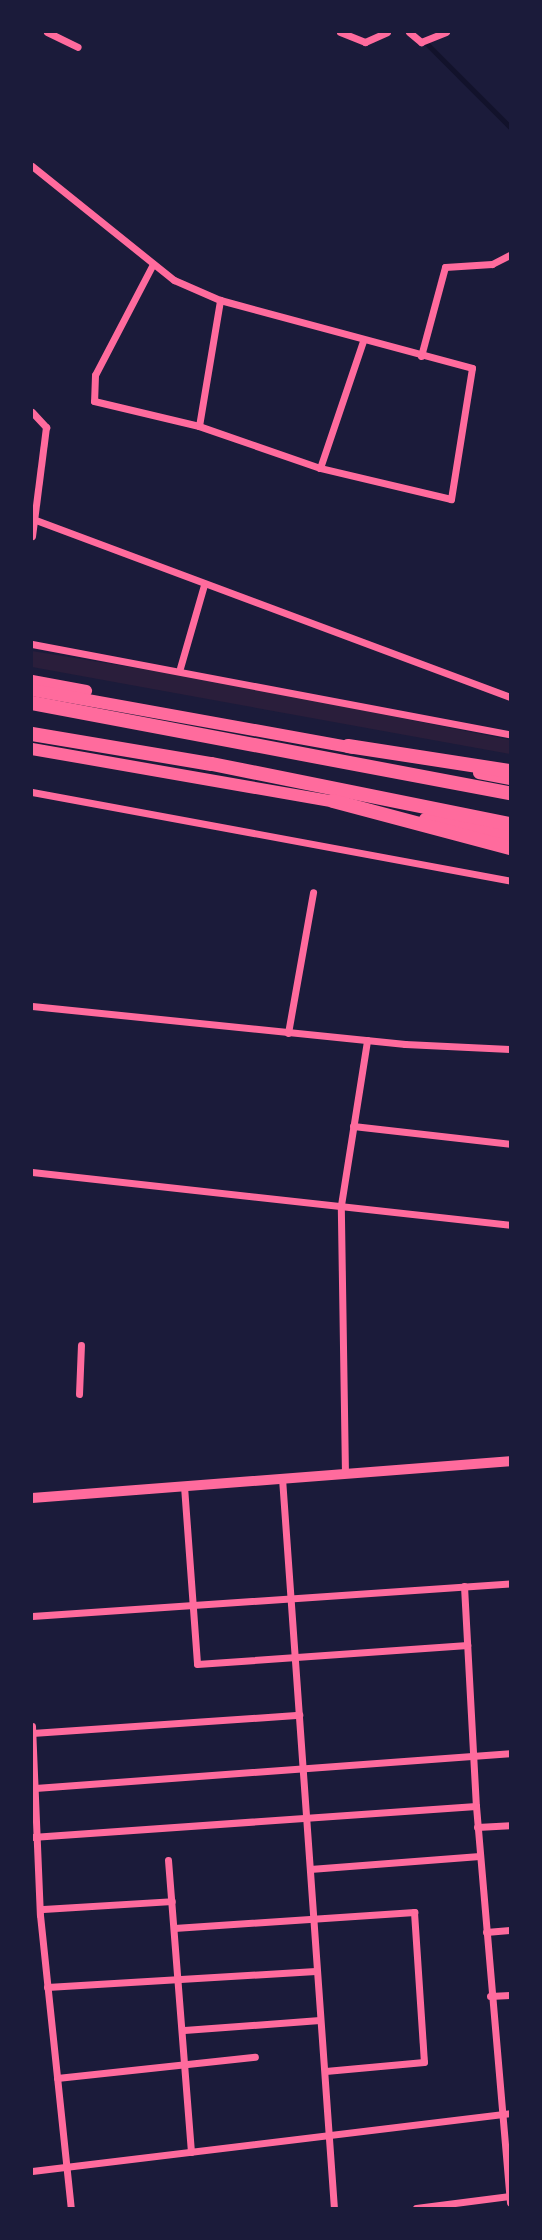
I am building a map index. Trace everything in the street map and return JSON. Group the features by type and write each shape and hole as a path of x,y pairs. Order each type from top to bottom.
{"highway":[{"path":"32,681 220,723"},
{"path":"32,690 348,746 510,779"},
{"path":"32,703 510,793"},
{"path":"32,734 212,764 510,824"},
{"path":"348,746 510,771"},
{"path":"32,749 210,778 510,836"},
{"path":"32,757 210,778"},
{"path":"333,801 510,848"}],"main road":[{"path":"32,1498 510,1461"}],"street":[{"path":"47,32 78,47"},
{"path":"341,32 365,42 387,32"},
{"path":"408,32 421,42 446,32"},
{"path":"32,166 174,280 220,300 363,341 472,368 451,499 320,468 199,426 94,401 95,375 153,264"},
{"path":"421,356 446,267 492,264 510,255"},
{"path":"199,426 220,300"},
{"path":"320,468 363,341"},
{"path":"32,412 46,427 32,536"},
{"path":"33,519 510,697"},
{"path":"180,668 205,585"},
{"path":"32,644 180,668 509,734 510,724"},
{"path":"32,792 510,881"},
{"path":"288,1033 313,892"},
{"path":"32,1006 288,1033 510,1049"},
{"path":"345,1474 341,1205 367,1040"},
{"path":"354,1126 510,1144"},
{"path":"32,1172 510,1225"},
{"path":"79,1394 81,1345"},
{"path":"282,1478 334,2208"},
{"path":"184,1486 197,1664 467,1645"},
{"path":"32,1616 510,1583"},
{"path":"416,2208 510,2199 490,1996 464,1586"},
{"path":"32,1733 299,1715"},
{"path":"32,1726 34,1837 71,2208"},
{"path":"34,1788 510,1753"},
{"path":"34,1837 476,1806"},
{"path":"478,1827 510,1825"},
{"path":"310,1869 480,1856"},
{"path":"169,1860 187,2063 191,2152"},
{"path":"32,1892 41,1892"},
{"path":"43,1909 172,1901"},
{"path":"174,1928 414,1912 424,2062 325,2071"},
{"path":"486,1932 510,1930"},
{"path":"47,1987 316,1971"},
{"path":"490,1996 510,1995"},
{"path":"184,2029 320,2020"},
{"path":"57,2078 255,2057"},
{"path":"32,2171 331,2137 510,2113"}],"shaded area":[{"path":"32,651 228,683 510,740 510,754 32,667"}],"waterway":[{"path":"426,43 510,127"}]}
